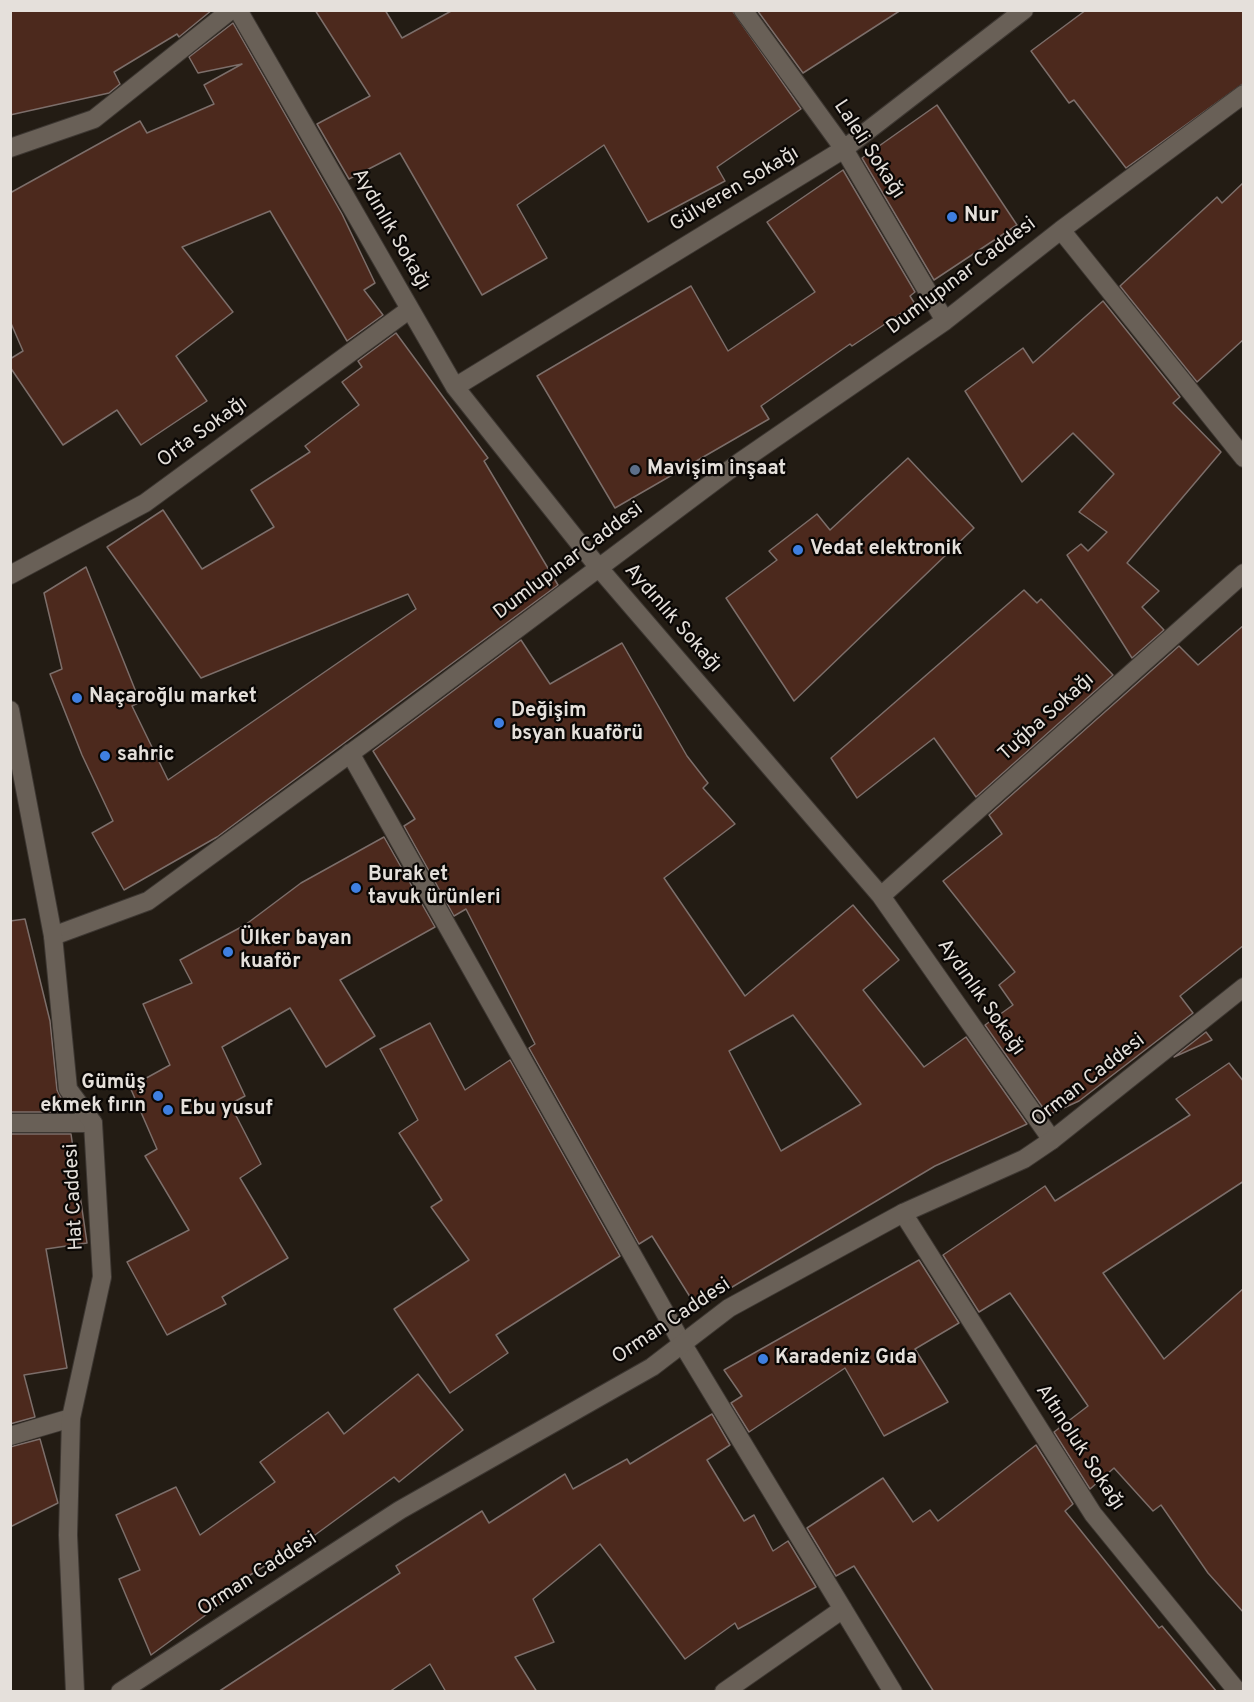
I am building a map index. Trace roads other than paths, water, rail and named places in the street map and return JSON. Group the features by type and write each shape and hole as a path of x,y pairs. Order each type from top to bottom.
{"street":[{"path":"10,148 94,119 231,10"},
{"name":"Aydınlık Sokağı","path":"238,10 455,387 599,568 881,896 1052,1140"},
{"name":"Laleli Sokağı","path":"743,10 844,149 945,321"},
{"name":"Gülveren Sokağı","path":"455,387 844,149 1024,10"},
{"name":"Dumlupınar Caddesi","path":"53,936 148,901 741,462 945,321 1061,230 1244,94"},
{"path":"1061,230 1244,458"},
{"name":"Orta Sokağı","path":"10,575 145,503 410,309"},
{"name":"Tuğba Sokağı","path":"881,896 1244,573"},
{"name":"Hat Caddesi","path":"10,710 53,936 68,1089 93,1123 102,1277 71,1418 68,1535 75,1692"},
{"path":"350,753 682,1343 893,1692"},
{"name":"Orman Caddesi","path":"120,1692 400,1510 652,1366 729,1308 903,1213 1024,1159 1052,1140 1244,987"},
{"path":"10,1123 93,1123"},
{"name":"Altınoluk Sokağı","path":"903,1213 1093,1514 1238,1692"},
{"path":"10,1436 71,1418"},
{"path":"724,1692 843,1609"}],"place":[{"name":"Nur","path":"952,217"},
{"name":"Mavişim inşaat","path":"635,470"},
{"name":"Vedat elektronik","path":"798,550"},
{"name":"Naçaroğlu market","path":"77,698"},
{"name":"Değişim bsyan kuaförü","path":"499,723"},
{"name":"sahric","path":"105,756"},
{"name":"Burak et tavuk ürünleri","path":"356,888"},
{"name":"Ülker bayan kuaför","path":"228,952"},
{"name":"Gümüş ekmek fırın","path":"158,1096"},
{"name":"Ebu yusuf","path":"168,1110"},
{"name":"Karadeniz Gıda","path":"763,1359"}]}
